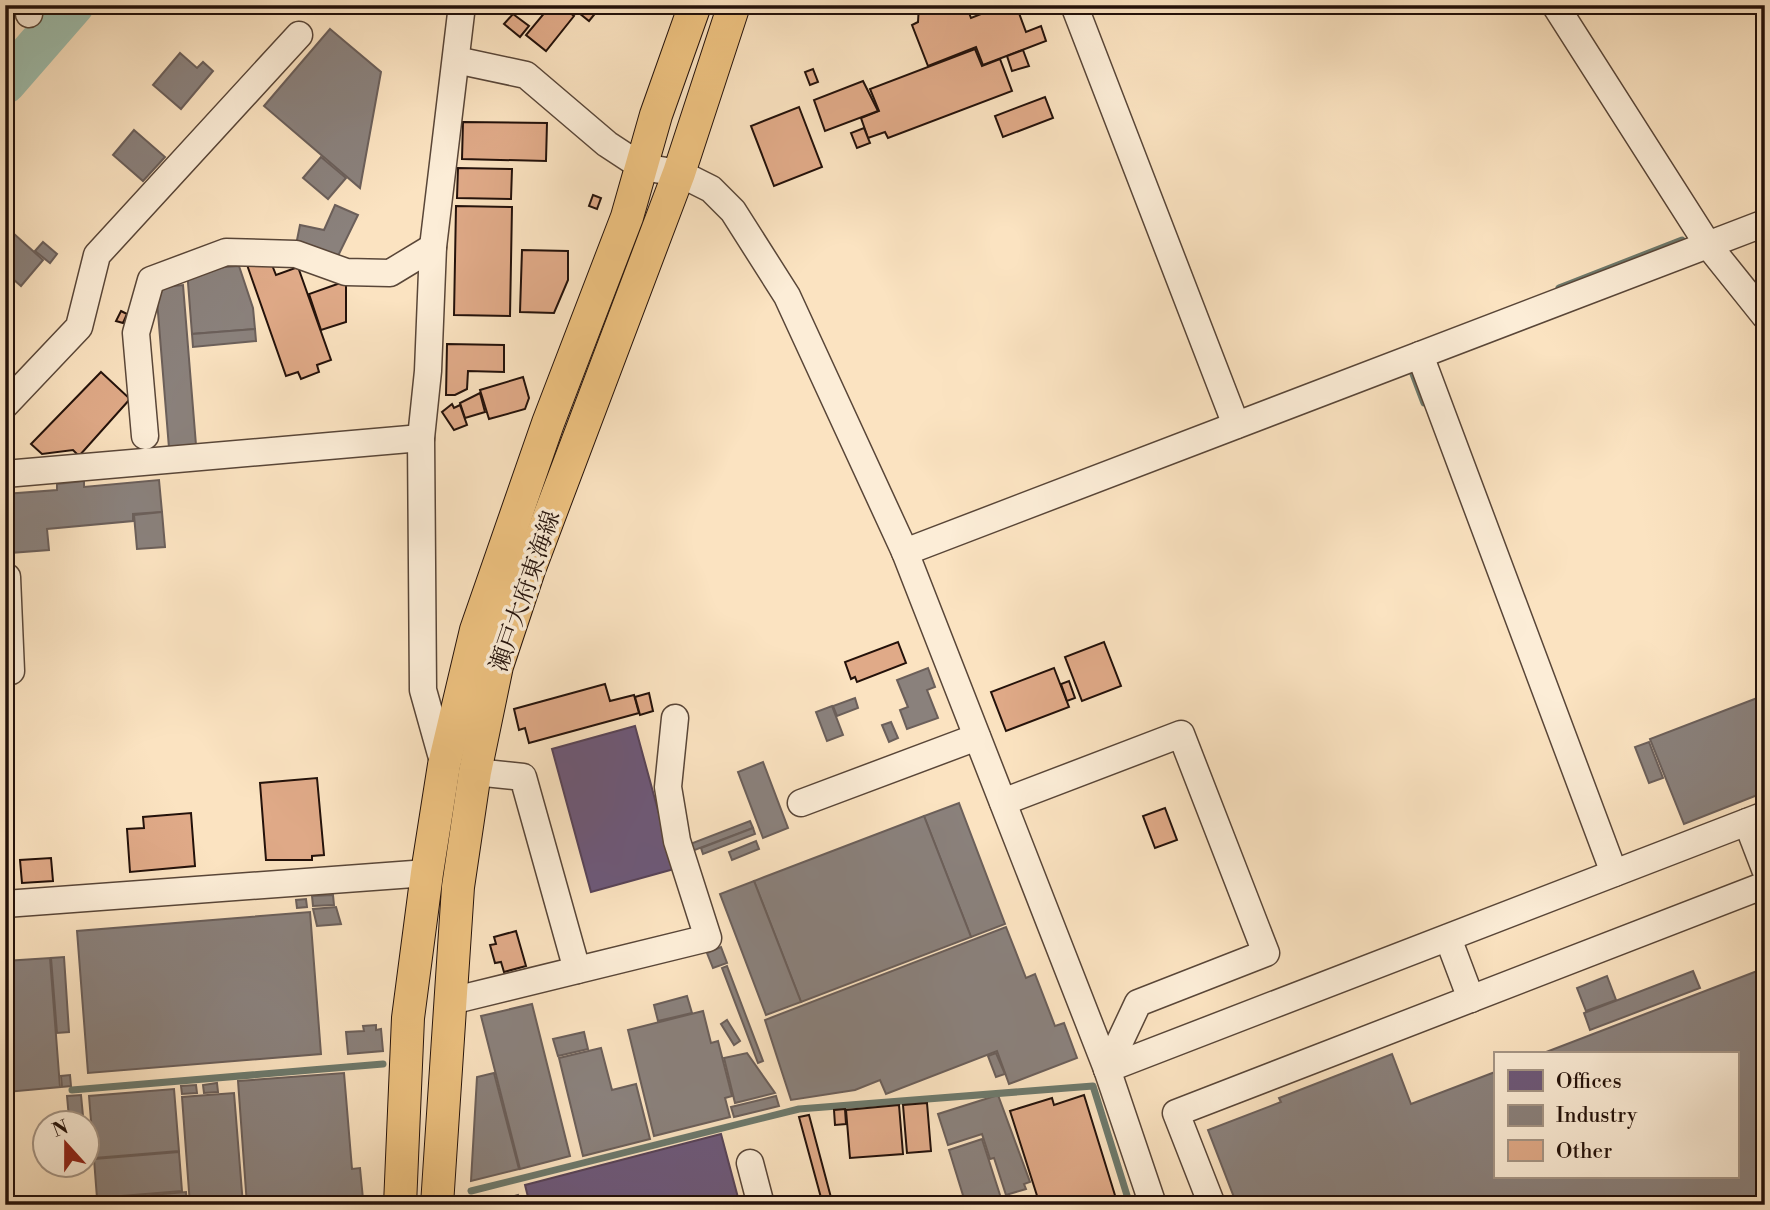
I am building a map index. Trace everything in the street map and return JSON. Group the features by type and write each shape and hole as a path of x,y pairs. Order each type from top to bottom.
{"main road":[{"name":"瀬戸大府東海線","path":"400,1205 408,1018 427,873 444,765 476,629 548,423 627,217 656,115 695,5"},
{"name":"瀬戸大府東海線","path":"437,1205 458,887 475,772 497,666 529,570 679,173 734,5"}],"street":[{"path":"444,765 423,690 421,438 428,371 433,247 462,5"},
{"path":"1074,5 1236,425"},
{"path":"1556,5 1708,245 1765,316"},
{"path":"5,405 79,327 97,255 299,35"},
{"path":"456,60 526,75 607,144 642,167 679,173 711,189 733,211 771,269 787,296 905,552 1107,1069 1153,1205"},
{"path":"905,552 1765,223"},
{"path":"145,436 136,333 152,280 226,252 296,254 346,272 390,273 433,247"},
{"path":"1420,355 1614,873"},
{"path":"5,474 421,438"},
{"path":"5,671 11,671 7,577"},
{"path":"451,1001 708,938 677,841 668,787 675,718"},
{"path":"1003,802 1181,734 1266,953 1138,1003 1107,1069"},
{"path":"801,803 977,737"},
{"path":"475,772 523,778 577,970"},
{"path":"1107,1069 1756,818 1765,869"},
{"path":"5,904 427,873"},
{"path":"1212,1205 1177,1113 1765,885"},
{"path":"1448,938 1471,999"},
{"path":"750,1163 761,1205"}],"building: Offices":[{"path":"635,726 674,869 591,892 552,749"},
{"path":"721,1134 740,1205 530,1205 525,1185"}],"building: Industry":[{"path":"330,29 381,72 360,188 264,106"},
{"path":"180,53 197,68 203,62 213,71 181,109 153,85"},
{"path":"134,130 165,157 143,181 113,155"},
{"path":"321,157 346,178 328,199 303,178"},
{"path":"335,205 358,215 336,260 295,250 300,225 324,230"},
{"path":"13,233 43,260 21,286 5,272 5,242"},
{"path":"43,242 57,254 50,263 35,251"},
{"path":"239,266 253,308 255,329 192,334 187,270"},
{"path":"183,285 196,445 169,448 156,288"},
{"path":"255,329 256,341 193,347 192,334"},
{"path":"159,480 162,512 133,514 133,521 47,529 49,550 10,553 11,558 5,559 5,494 57,490 57,484 84,481 84,487"},
{"path":"162,512 165,547 137,549 134,515"},
{"path":"928,668 935,687 927,690 938,718 907,729 900,710 908,707 897,680"},
{"path":"1765,695 1765,792 1684,824 1650,739"},
{"path":"855,698 858,708 837,716 833,706"},
{"path":"832,706 843,735 827,741 816,712"},
{"path":"891,722 898,738 889,742 882,725"},
{"path":"1649,742 1663,778 1649,783 1635,747"},
{"path":"763,762 788,828 763,838 738,772"},
{"path":"959,803 1005,924 971,937 924,816"},
{"path":"924,816 971,937 801,1002 754,881"},
{"path":"750,821 753,828 692,851 690,844"},
{"path":"753,828 755,834 703,854 701,848"},
{"path":"756,841 759,849 732,860 729,852"},
{"path":"754,881 801,1002 766,1015 720,894"},
{"path":"333,895 334,905 313,906 312,896"},
{"path":"306,899 307,907 297,908 296,900"},
{"path":"336,907 341,924 317,926 313,909"},
{"path":"310,912 321,1054 88,1073 77,931"},
{"path":"5,920 10,920 12,951 5,951"},
{"path":"1006,927 1026,978 1035,974 1055,1026 1064,1023 1077,1058 1009,1084 997,1051 886,1094 880,1080 855,1090 791,1100 765,1020"},
{"path":"721,947 727,963 713,968 707,953"},
{"path":"64,957 69,1032 57,1033 51,958"},
{"path":"50,958 60,1087 7,1092 5,961"},
{"path":"727,966 763,1061 758,1063 722,968"},
{"path":"1765,968 1765,1205 1237,1205 1208,1130 1281,1102 1279,1098 1392,1054 1411,1104 1494,1072 1494,1178 1738,1178 1738,1052 1546,1052"},
{"path":"1693,971 1700,988 1590,1030 1584,1013"},
{"path":"1607,976 1616,1000 1586,1011 1577,988"},
{"path":"687,996 692,1013 658,1021 654,1005"},
{"path":"532,1004 570,1156 520,1169 481,1016"},
{"path":"703,1011 711,1043 718,1041 732,1096 725,1098 730,1117 654,1136 628,1030"},
{"path":"727,1020 740,1041 734,1045 721,1024"},
{"path":"376,1025 376,1030 381,1029 383,1051 348,1054 346,1032 364,1031 363,1026"},
{"path":"584,1032 588,1049 558,1056 553,1039"},
{"path":"601,1048 612,1090 636,1084 650,1139 583,1156 559,1058"},
{"path":"747,1053 775,1093 735,1103 724,1058"},
{"path":"996,1053 1005,1074 996,1077 988,1056"},
{"path":"344,1073 352,1169 360,1168 363,1199 354,1200 355,1205 247,1205 238,1081"},
{"path":"494,1073 519,1169 471,1181 477,1077"},
{"path":"70,1075 71,1086 62,1087 61,1076"},
{"path":"217,1083 218,1092 204,1093 203,1085"},
{"path":"196,1085 197,1093 182,1094 181,1086"},
{"path":"174,1089 179,1151 102,1157 102,1108 90,1108 89,1096"},
{"path":"234,1093 243,1205 190,1205 182,1097"},
{"path":"81,1095 82,1108 68,1108 67,1096"},
{"path":"998,1095 1030,1182 1024,1184 1026,1189 1006,1195 994,1158 990,1159 982,1134 948,1145 938,1114"},
{"path":"776,1096 779,1106 734,1117 731,1107"},
{"path":"982,1139 1001,1198 980,1205 966,1205 949,1150"},
{"path":"179,1152 182,1191 97,1198 95,1178 102,1178 102,1158"},
{"path":"186,1192 187,1205 69,1205 69,1202"},
{"path":"518,1195 521,1205 489,1203"}],"building: Other":[{"path":"551,5 560,5 574,16 546,51 526,35"},
{"path":"569,5 602,5 589,21"},
{"path":"919,5 966,5 971,18 1004,5 1016,5 1026,32 1041,26 1046,41 983,65 976,47 928,66 912,25 918,22"},
{"path":"513,14 529,26 520,37 504,24"},
{"path":"975,49 982,66 1000,59 1012,91 888,138 885,132 868,138 861,118 879,111 870,89"},
{"path":"1023,50 1029,66 1012,71 1007,56"},
{"path":"813,69 818,82 810,85 805,72"},
{"path":"863,81 878,111 825,131 814,100"},
{"path":"1045,97 1053,118 1003,137 995,116"},
{"path":"799,107 822,167 774,186 751,126"},
{"path":"463,122 547,123 546,161 462,159"},
{"path":"864,128 870,143 857,148 851,133"},
{"path":"458,168 512,169 511,199 457,198"},
{"path":"593,195 601,198 597,209 589,206"},
{"path":"456,206 512,207 510,316 454,315"},
{"path":"522,250 568,251 568,280 554,313 520,312"},
{"path":"270,260 276,275 298,267 331,360 317,365 319,372 301,379 298,372 286,376 246,262"},
{"path":"346,281 346,322 321,330 309,294"},
{"path":"121,311 127,314 123,323 116,321"},
{"path":"447,344 504,345 504,372 468,371 467,389 455,395 446,395"},
{"path":"101,372 130,399 79,456 73,450 42,454 31,444"},
{"path":"523,377 529,398 525,409 489,419 480,390"},
{"path":"480,393 485,412 465,418 460,403"},
{"path":"452,404 454,408 460,405 467,425 454,430 442,412"},
{"path":"898,642 906,663 857,682 855,677 851,679 845,662"},
{"path":"1104,642 1121,686 1082,701 1065,657"},
{"path":"1054,668 1069,707 1006,731 991,692"},
{"path":"1069,681 1075,698 1067,701 1061,684"},
{"path":"605,684 610,701 634,695 639,713 529,743 525,728 519,730 514,709"},
{"path":"649,693 653,711 640,715 635,697"},
{"path":"317,778 324,855 312,856 312,860 266,860 260,783"},
{"path":"1165,808 1177,840 1155,848 1143,816"},
{"path":"191,813 195,866 130,872 127,829 144,828 143,817"},
{"path":"51,858 53,881 22,883 20,860"},
{"path":"516,931 526,966 504,972 501,962 495,963 490,945 496,944 494,937"},
{"path":"1084,1095 1118,1205 1040,1205 1010,1111 1052,1098 1054,1105"},
{"path":"927,1103 931,1151 907,1153 903,1105"},
{"path":"899,1105 903,1154 850,1158 846,1110"},
{"path":"845,1109 846,1124 835,1125 834,1110"},
{"path":"809,1115 833,1205 823,1205 799,1117"}],"waterway":[{"path":"5,83 73,5"},
{"path":"1559,288 1682,240"},
{"path":"1413,374 1424,403"},
{"path":"72,1090 383,1064"},
{"path":"471,1191 799,1109 1093,1086 1130,1205"}]}
